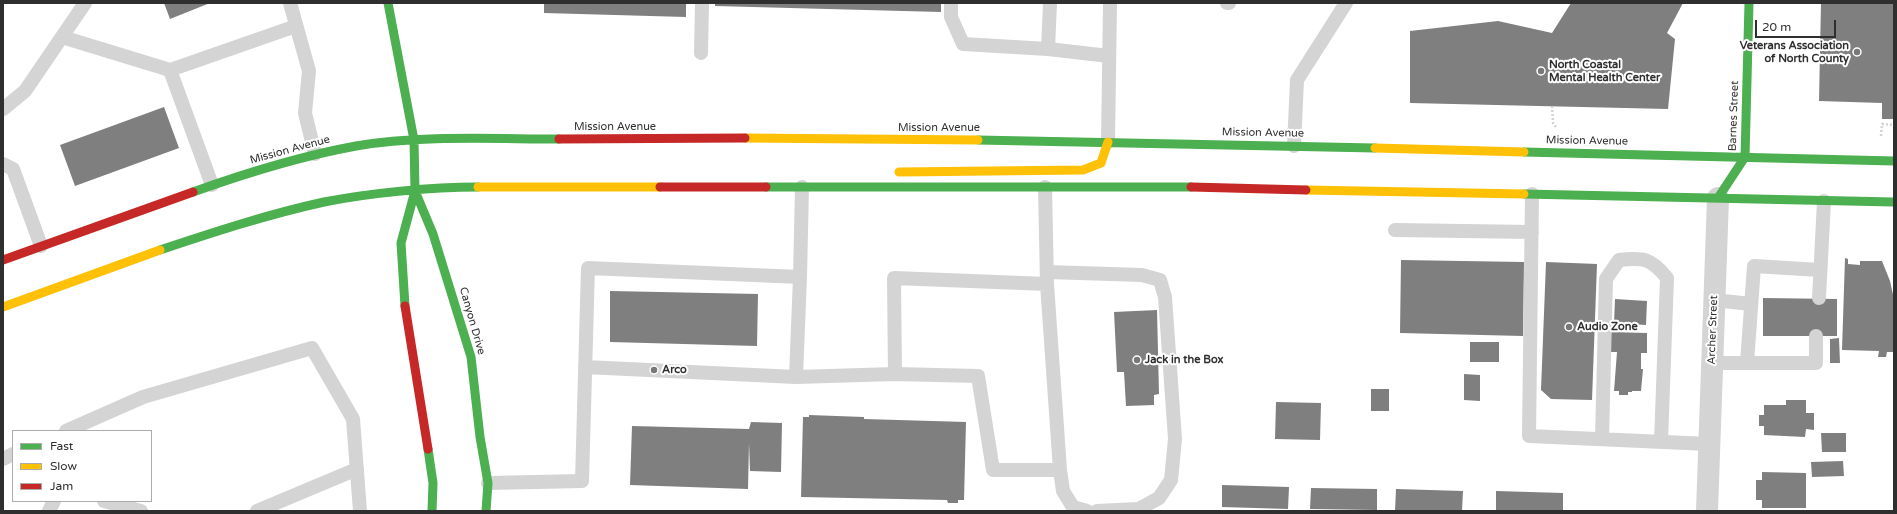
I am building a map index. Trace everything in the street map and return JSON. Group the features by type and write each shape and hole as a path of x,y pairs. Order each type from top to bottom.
{"main road":[{"name":"Canyon Drive","path":"388,3 414,140 415,191 401,243 404,301 433,483 432,511"},
{"name":"Barnes Street","path":"1745,158 1749,3"},
{"name":"Mission Avenue","path":"3,260 212,185 274,165 315,154 357,146 414,140 669,138 1108,142 1894,161"},
{"path":"872,186 886,175 917,171 1084,170 1101,163 1108,142"},
{"path":"1718,198 1745,158"},
{"path":"3,307 125,262 211,233 286,212 360,196 392,192 488,187 1175,187 1894,202"},
{"name":"Canyon Drive","path":"415,191 433,234 470,357 480,437 488,483 486,511"}],"street":[{"name":"Archer Street","path":"1707,511 1718,198"}],"lane":[{"path":"3,109 25,91 84,3"},
{"path":"290,3 309,71 305,113 315,154"},
{"path":"701,53 702,3"},
{"path":"951,3 951,18 963,44 1048,49 1109,56"},
{"path":"1048,49 1050,3"},
{"path":"1108,142 1110,3"},
{"path":"1294,146 1297,80 1346,3"},
{"path":"62,37 170,70 296,26"},
{"path":"170,70 212,185"},
{"path":"3,164 13,169 41,246"},
{"path":"796,377 802,187"},
{"path":"1045,187 1047,278 1060,470 1063,491 1072,507 1087,511"},
{"path":"1532,194 1529,436 1709,444"},
{"path":"1819,298 1824,201"},
{"path":"1395,230 1532,232"},
{"path":"1602,439 1606,279 1618,260 1640,258 1658,267 1667,278 1661,442"},
{"path":"1747,363 1754,266 1820,270"},
{"path":"488,483 582,481 588,268 800,277"},
{"path":"895,374 894,278 1047,278 1142,275 1160,280 1165,297 1175,439 1171,480 1159,498 1139,509 1097,511"},
{"path":"1714,300 1751,304"},
{"path":"1712,363 1816,362 1816,336"},
{"path":"68,430 143,397 312,348 353,419 360,511"},
{"path":"585,366 796,377 895,374 978,376 994,470 1060,470"},
{"path":"257,511 357,469"},
{"path":"49,511 54,502"},
{"path":"108,502 141,511"}],"path":[{"path":"1552,106 1553,123 1556,128"},
{"path":"1881,140 1882,124 1894,125"}],"building":[{"path":"164,3 210,3 170,19"},
{"path":"544,3 686,3 686,17 544,13"},
{"path":"715,3 941,3 941,12 715,6"},
{"name":"North Coastal Mental Health Center","path":"1571,3 1683,3 1667,33 1675,39 1668,109 1410,103 1410,31 1498,21 1552,33"},
{"name":"Veterans Association of North County","path":"1821,3 1894,3 1894,119 1882,119 1882,103 1819,101"},
{"path":"164,107 179,148 75,186 60,145"},
{"path":"1845,258 1848,259 1848,264 1860,265 1860,261 1882,261 1890,281 1894,299 1893,352 1887,352 1886,357 1878,357 1879,351 1842,350"},
{"path":"1401,260 1524,262 1523,336 1400,333"},
{"name":"Audio Zone","path":"1546,262 1597,264 1592,400 1551,399 1541,390"},
{"path":"610,291 758,294 757,346 610,342"},
{"path":"1763,298 1837,299 1837,336 1763,336"},
{"path":"1615,299 1647,301 1646,325 1614,323"},
{"name":"Jack in the Box","path":"1157,310 1159,394 1154,395 1154,405 1126,406 1124,372 1117,372 1114,312"},
{"path":"1611,332 1647,333 1647,353 1641,353 1641,369 1643,369 1641,391 1628,392 1628,395 1619,395 1619,391 1614,391 1617,352 1611,352"},
{"path":"1839,338 1840,363 1830,363 1830,339"},
{"path":"1470,342 1499,342 1499,362 1470,362"},
{"path":"1464,374 1480,375 1480,401 1464,400"},
{"path":"1371,389 1389,389 1389,411 1371,411"},
{"path":"1786,400 1806,400 1806,413 1814,413 1814,430 1806,429 1805,437 1764,435 1764,426 1759,426 1759,415 1764,415 1764,405 1786,405"},
{"path":"1276,402 1321,403 1320,440 1275,439"},
{"path":"809,415 864,417 864,419 966,422 964,500 958,500 958,503 948,503 947,500 801,497 803,417 809,417"},
{"path":"751,422 782,423 781,472 750,471 749,443 748,489 630,485 632,426 749,429"},
{"path":"1821,433 1846,433 1846,452 1822,452"},
{"path":"1843,461 1844,476 1812,477 1811,462"},
{"path":"1762,472 1806,473 1806,508 1762,508 1762,500 1756,500 1756,480 1762,480"},
{"path":"1222,485 1289,487 1288,509 1222,507"},
{"path":"1311,488 1377,489 1377,510 1310,509"},
{"path":"1396,489 1463,491 1462,511 1395,511"},
{"path":"1496,491 1563,493 1563,511 1496,511"}],"traffic: fast":[{"path":"388,3 414,140 415,191 401,243 405,306"},
{"path":"1718,198 1745,157 1749,3"},
{"path":"193,192 274,166 356,146 406,140 431,139 559,139"},
{"path":"978,140 1375,148"},
{"path":"1524,152 1894,161"},
{"path":"160,250 221,230 324,202 401,191 478,187"},
{"path":"766,187 1191,187"},
{"path":"415,191 433,234 471,357 480,437 488,483 486,511"},
{"path":"1524,194 1894,202"},
{"path":"428,449 433,483 432,511"}],"traffic: slow":[{"path":"745,138 978,140"},
{"path":"899,172 1083,170 1101,163 1108,142"},
{"path":"1375,148 1524,152"},
{"path":"478,187 660,187"},
{"path":"1306,190 1524,194"},
{"path":"3,307 160,250"}],"traffic: jam":[{"path":"559,139 745,138"},
{"path":"660,187 766,187"},
{"path":"1191,187 1306,190"},
{"path":"3,260 193,192"},
{"path":"405,306 428,449"}],"place":[{"name":"Veterans Association of North County","path":"1857,52"},
{"name":"North Coastal Mental Health Center","path":"1541,71"},
{"name":"Audio Zone","path":"1569,327"},
{"name":"Jack in the Box","path":"1137,360"},
{"name":"Arco","path":"654,370"}]}
